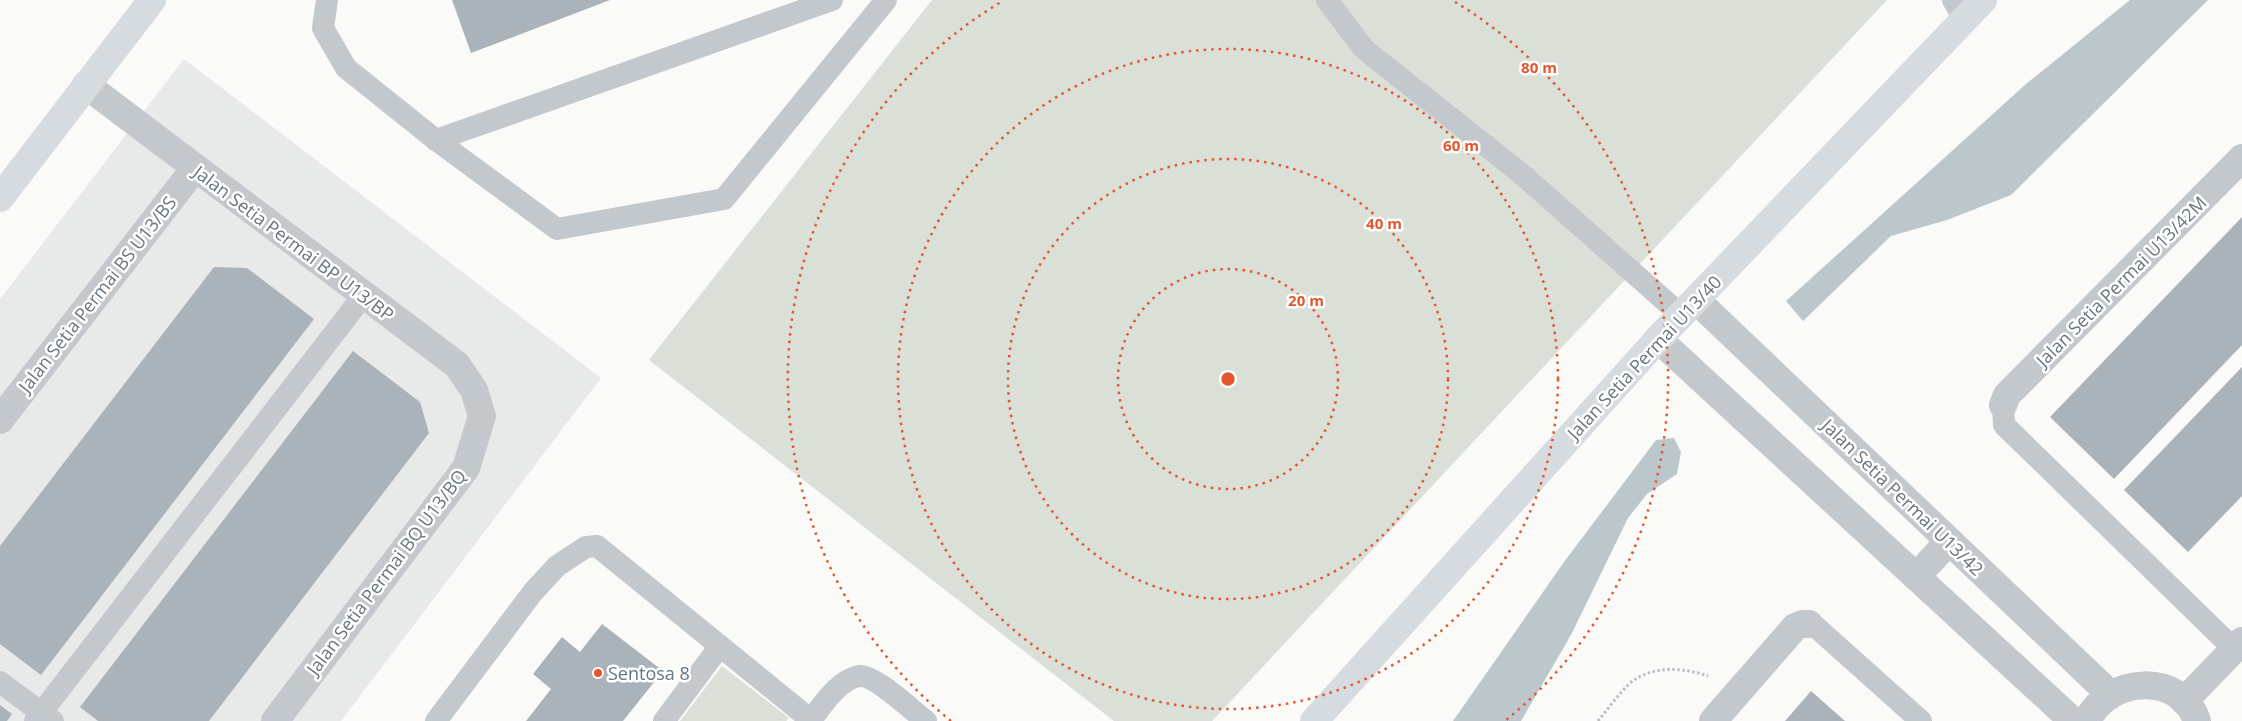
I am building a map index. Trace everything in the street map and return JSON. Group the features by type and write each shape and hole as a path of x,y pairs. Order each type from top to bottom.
{"street":[{"path":"0,198 152,0"},
{"name":"Jalan Setia Permai U13/40","path":"1314,721 1658,339 1689,308 1959,10 1983,0"},
{"name":"Jalan Setia Permai BP U13/BP","path":"86,85 457,366 474,390 482,416"},
{"name":"Jalan Setia Permai U13/42M","path":"2002,405 2007,395 2242,158"},
{"name":"Jalan Setia Permai BS U13/BS","path":"0,420 195,168"},
{"name":"Jalan Setia Permai U13/42","path":"1689,308 1949,541 2110,694"},
{"path":"1658,339 2073,721"},
{"name":"Jalan Setia Permai BQ U13/BQ","path":"275,721 466,468 482,416"},
{"path":"1916,577 1949,541"},
{"path":"1713,721 1795,627 1809,624"},
{"path":"2087,721 2098,703 2110,694 2129,686 2149,685 2168,690 2191,711 2238,645"}],"lane":[{"path":"327,0 323,28 346,68 436,140 557,230 724,198 886,0"},
{"path":"436,140 832,0"},
{"path":"1327,0 1364,49 1689,308"},
{"path":"0,682 43,718 363,296"},
{"path":"2002,405 2004,425 2238,645"},
{"path":"436,721 533,592 557,566 586,547 597,546 811,721 833,693 844,683 858,676 868,677 879,684 926,721"},
{"path":"1809,624 1816,627 1921,721"},
{"path":"664,721 720,646"}],"path":[{"path":"1598,721 1629,684 1656,670 1690,670 1742,687"}],"shaded area":[{"path":"932,0 1887,0 1212,721 1114,721 649,360"},
{"path":"2130,0 2208,0 2011,195 1947,220 1891,236 1803,321 1786,301 2026,84"},
{"path":"184,59 601,378 341,721 0,721 0,299"},
{"path":"1674,438 1681,452 1677,474 1647,494 1628,518 1571,635 1521,721 1453,721 1564,562 1656,440"},
{"path":"722,666 789,718 786,721 680,721"}],"building":[{"path":"452,0 610,0 471,53"},
{"path":"2242,217 2242,345 2114,479 2050,417"},
{"path":"214,267 247,268 314,319 41,675 0,644 0,546"},
{"path":"353,351 420,402 429,433 209,721 98,721 80,707"},
{"path":"2242,367 2242,496 2188,552 2124,490"},
{"name":"Sentosa 8","path":"602,624 663,671 623,721 526,721 551,689 533,674 562,637 580,652"},
{"path":"1811,691 1845,721 1785,721"},
{"path":"0,705 12,714 7,721 0,721"}],"place":[{"name":"Sentosa 8","path":"598,673"}]}
